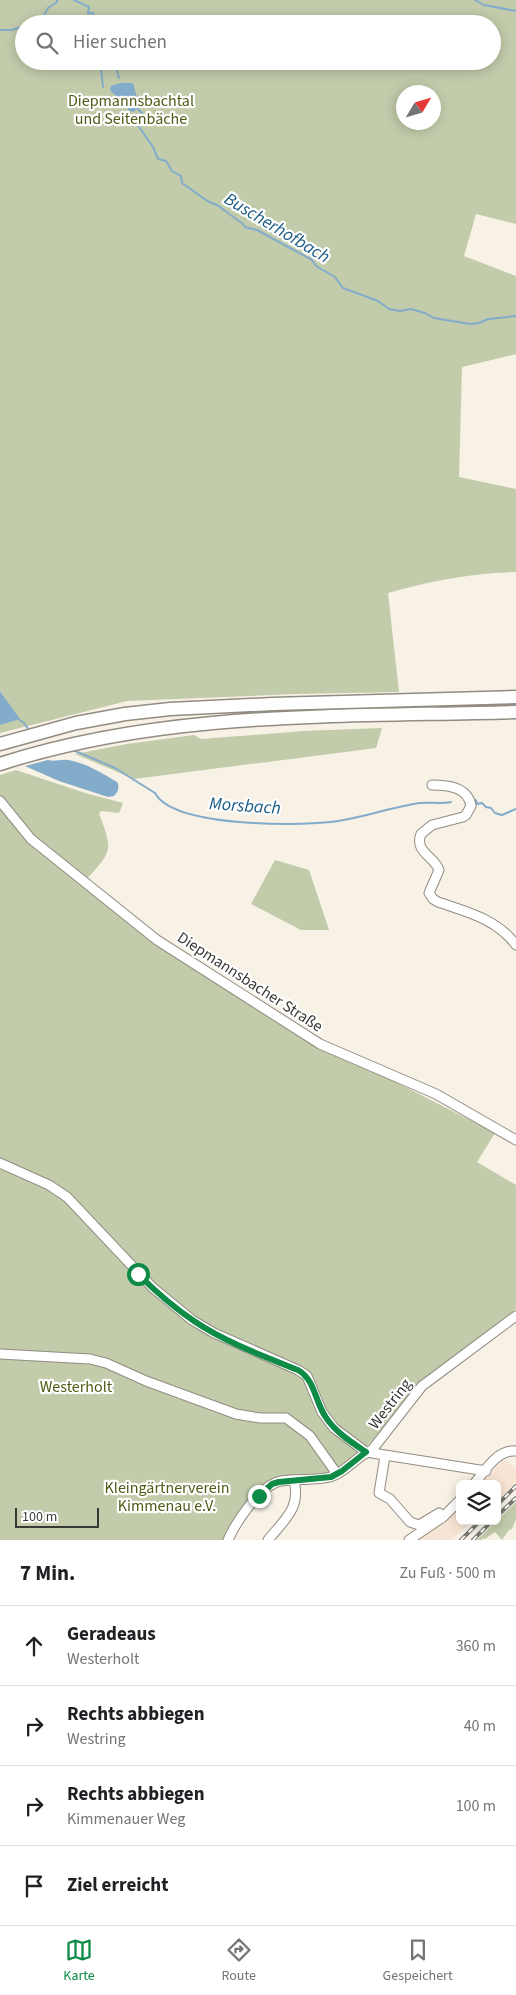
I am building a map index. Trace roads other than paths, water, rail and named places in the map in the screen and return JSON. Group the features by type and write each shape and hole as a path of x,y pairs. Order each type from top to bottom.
{"highway":[{"path":"0,744 76,723 125,714 273,704 516,697"},
{"path":"0,764 96,739 173,727 306,718 516,712"}],"street":[{"path":"432,785 450,786 460,790 468,797 471,806 470,811 463,817 432,825 421,834 419,842 421,848 439,870 429,893 430,897 438,902 493,923 504,931 516,945"},
{"name":"Diepmannsbacher Straße","path":"0,801 31,839 157,940 320,1044 453,1103 516,1140"},
{"path":"0,1163 49,1185 67,1197 148,1284 192,1320 214,1333 298,1370 306,1376 328,1421 334,1428 366,1452 486,1471"},
{"name":"Westring","path":"337,1474 366,1452 375,1448 422,1386 516,1316"},
{"path":"0,1354 90,1359 106,1363 155,1385 236,1414 260,1418 286,1418 310,1436 337,1474 326,1478 276,1482 259,1496 238,1521 228,1540"},
{"path":"478,1480 503,1453 516,1451"},
{"path":"386,1456 379,1493 390,1499 412,1524 419,1525 439,1513 443,1517"},
{"path":"268,1540 294,1508 297,1496 294,1480"},
{"path":"409,1540 443,1517 456,1504"}],"water":[{"path":"120,83 133,83 138,101 138,109 133,112 128,110 110,90 111,86"},
{"path":"0,691 20,719 0,725"},
{"path":"48,760 75,761 87,766 117,782 117,791 114,796 108,797 59,781 25,766"}],"waterway":[{"path":"44,15 48,8 57,0"},
{"name":"Buscherhofbach","path":"74,0 89,7 88,13 93,13 94,15"},
{"path":"475,0 484,5 516,11"},
{"path":"0,30 15,29"},
{"name":"Buscherhofbach","path":"101,70 103,87"},
{"name":"Buscherhofbach","path":"117,70 119,78"},
{"name":"Buscherhofbach","path":"138,109 147,119 146,122 137,124 153,147 158,159 166,161 172,171 181,176 182,183 209,202 217,205 245,227 257,230 312,260 316,266 335,277 343,288 378,301 389,309 400,311 411,309 434,318 470,324 488,319 516,316"},
{"name":"Morsbach","path":"17,718 29,730"},
{"name":"Morsbach","path":"73,750 115,768 155,793 166,804 185,812 236,822 264,824 330,822 420,803 451,802"},
{"name":"Morsbach","path":"476,800 477,804 482,803 486,807 491,808 495,813 502,815 516,809"}],"railway":[{"path":"501,1501 516,1486"},
{"path":"501,1512 516,1498"},
{"path":"461,1540 476,1525"},
{"path":"473,1540 488,1525"}],"park label":[{"name":"Diepmannsbachtal und Seitenbäche","path":"131,110"},
{"name":"Westerholt","path":"76,1387"},
{"name":"Kleingärtnerverein Kimmenau e.V.","path":"167,1497"}]}
